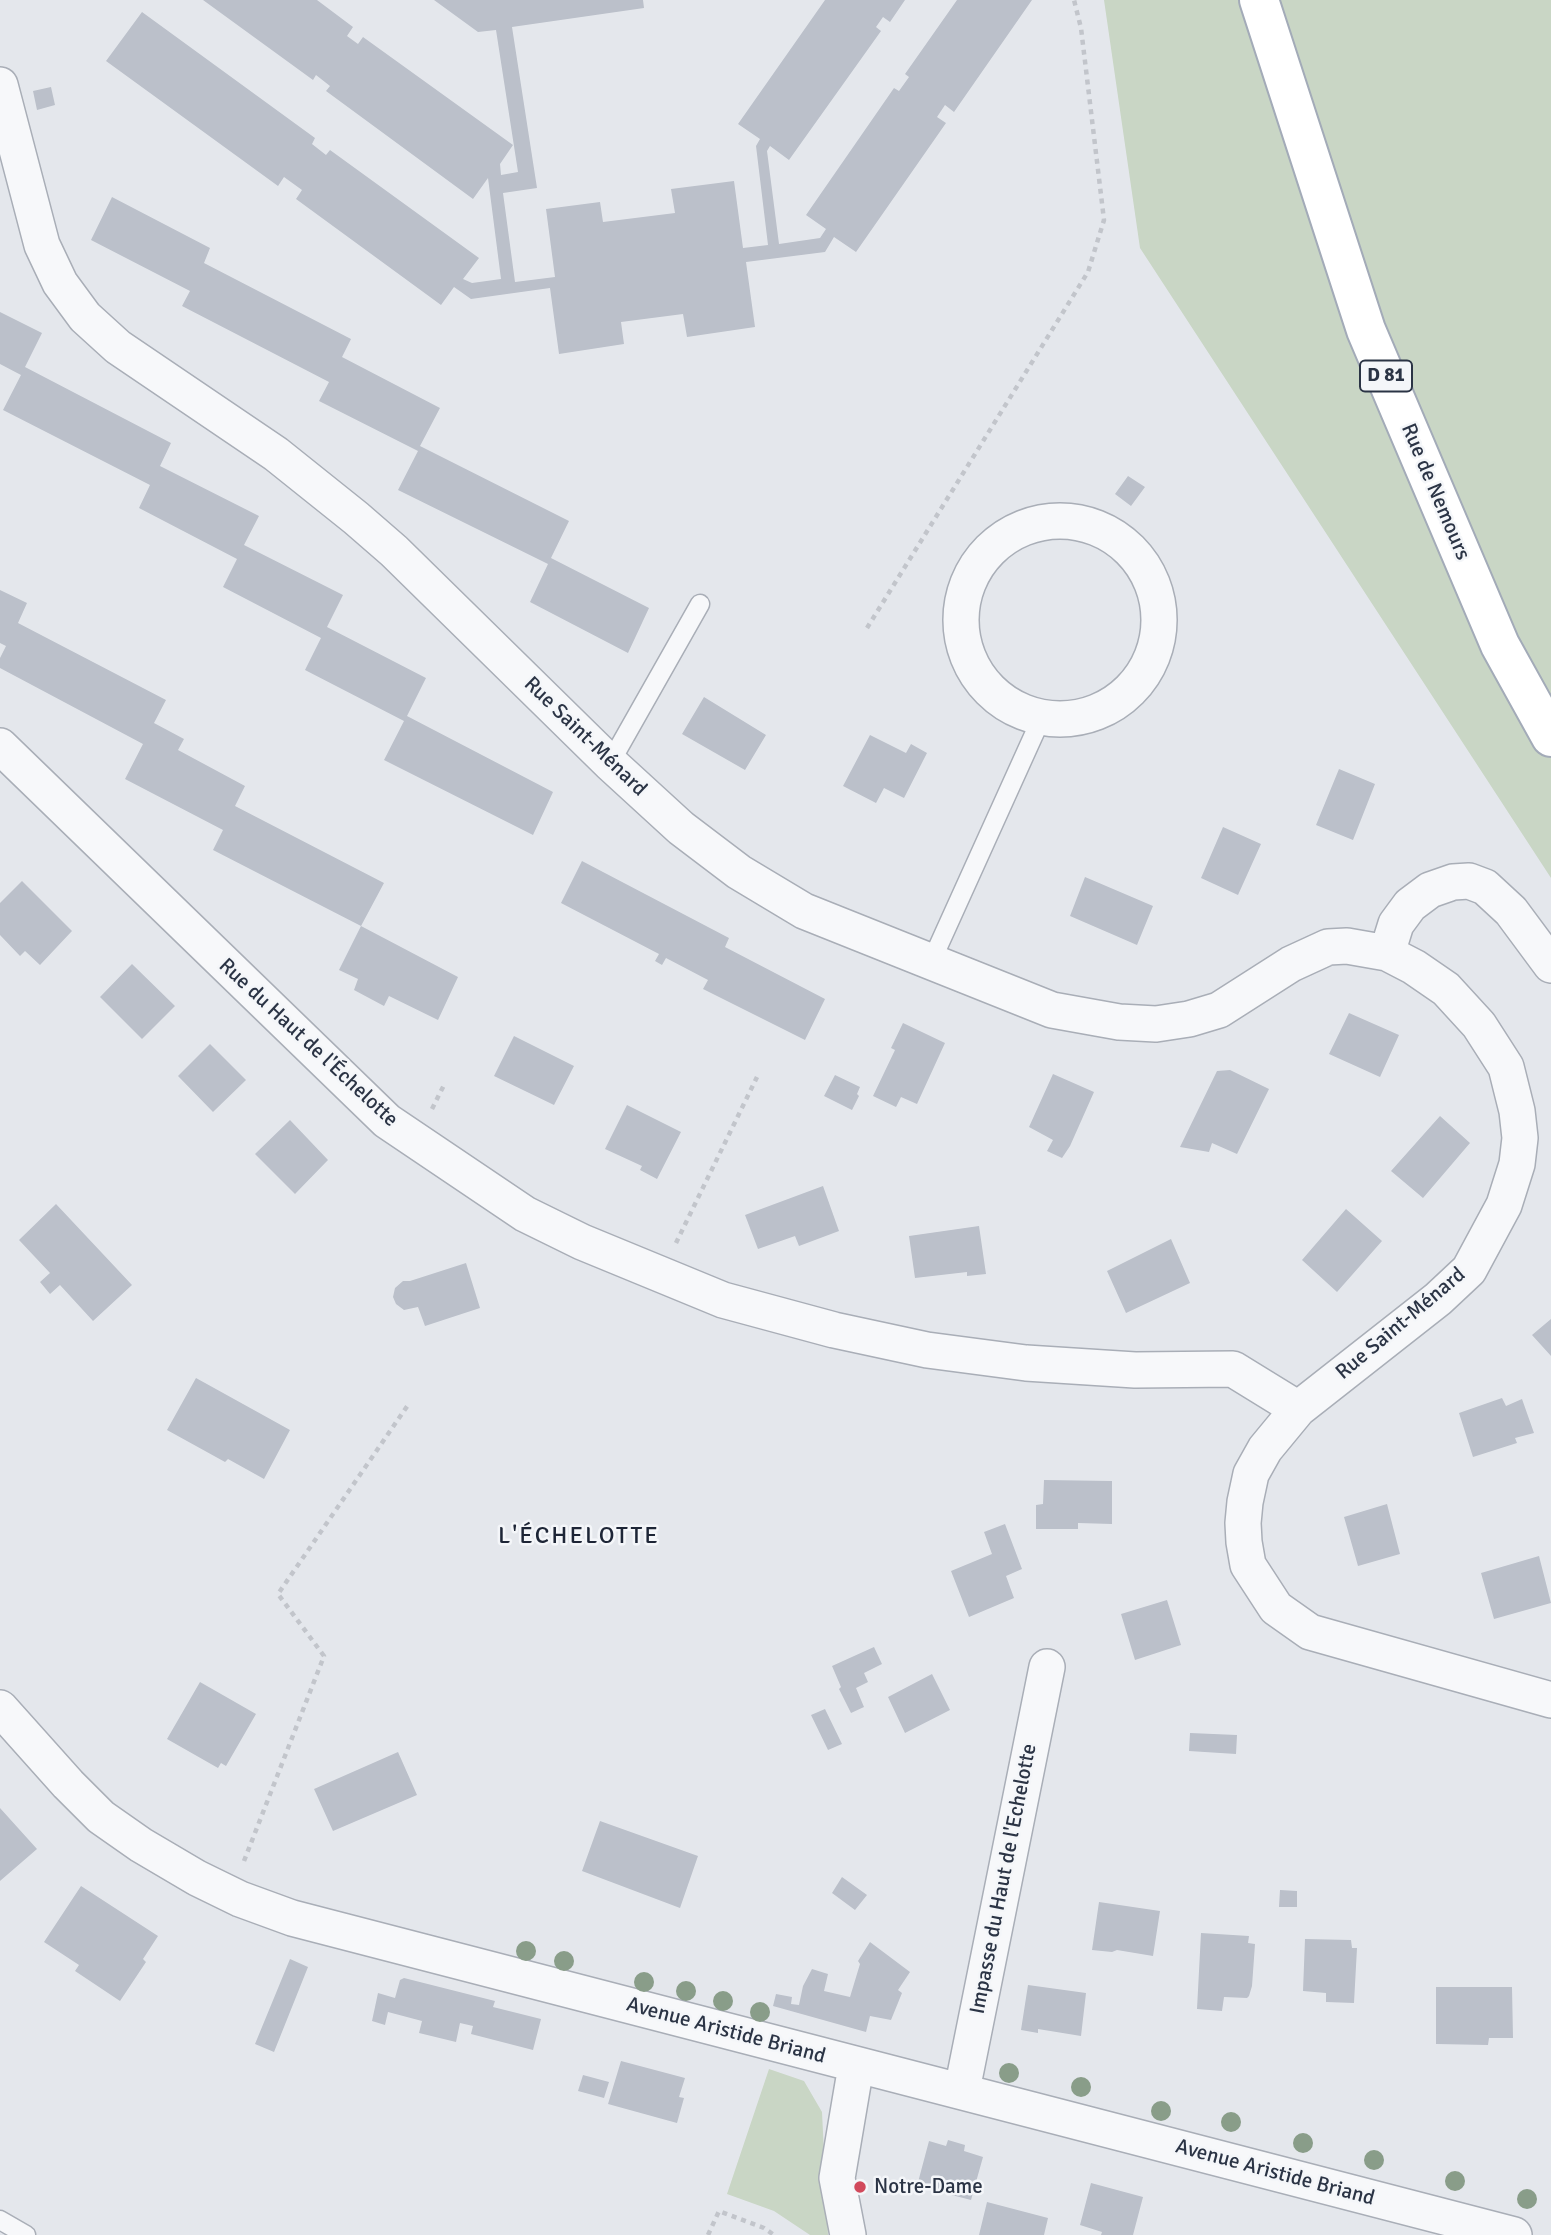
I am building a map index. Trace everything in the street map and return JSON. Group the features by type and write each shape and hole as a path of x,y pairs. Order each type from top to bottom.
{"main road":[{"name":"Rue de Nemours","path":"1259,0 1366,330 1500,645 1551,737"}],"street":[{"name":"Rue Saint-Ménard","path":"0,85 42,245 60,283 85,317 118,347 276,454 356,518 403,560 610,763 681,828 738,872 804,911 1052,1010 1119,1022 1156,1024 1189,1019 1219,1010 1291,964 1328,947 1348,946 1387,953 1414,967 1446,989 1479,1025 1506,1067 1517,1111 1520,1138 1517,1164 1504,1205 1469,1270 1438,1299 1298,1409"},
{"path":"1044,521 1079,522 1108,532 1133,551 1150,578 1159,608 1158,639 1141,677 1128,693 1102,711 1072,719 1041,719 1009,706 982,684 965,653 960,619 966,584 984,555 1011,533 1044,521"},
{"name":"Rue du Haut de l'Échelotte","path":"0,746 387,1121 525,1214 604,1252 723,1300 834,1330 927,1350 1026,1363 1135,1370 1233,1368 1298,1409"},
{"path":"1387,953 1396,924 1410,905 1430,890 1453,882 1469,881 1485,887 1511,911 1551,965"},
{"path":"1298,1409 1265,1449 1251,1474 1242,1523 1248,1564 1276,1608 1310,1632 1551,1700"},
{"name":"Impasse du Haut de l'Echelotte","path":"962,2091 1047,1667"},
{"name":"Avenue Aristide Briand","path":"0,1708 101,1817 174,1865 240,1899 292,1918 1514,2235"},
{"path":"848,2235 837,2178 856,2066"}],"lane":[{"path":"610,763 700,604"},
{"path":"932,960 1041,719"},
{"path":"0,2220 26,2235"}],"path":[{"path":"867,628 1088,272 1104,220 1081,28 1074,0"},
{"path":"684,1227 757,1077"},
{"path":"244,1862 324,1656 278,1594 408,1405"},
{"path":"708,2235 719,2211 764,2228 774,2235"}],"green space":[{"path":"1104,0 1551,0 1551,878 1140,248"},
{"path":"769,2069 804,2081 822,2112 828,2235 810,2235 774,2211 727,2194"}],"building":[{"path":"203,0 317,0 353,27 347,36 358,44 363,37 513,145 500,164 501,175 518,172 496,30 478,32 434,0 643,0 644,8 512,27 537,188 503,193 515,282 555,277 546,209 600,202 603,222 675,213 671,189 734,181 743,248 768,245 756,146 760,139 738,124 825,0 905,0 890,22 883,17 876,27 881,31 789,160 770,146 767,151 779,244 820,238 826,229 806,215 894,88 899,91 909,77 905,74 957,0 1032,0 954,112 945,105 937,117 946,123 856,252 834,237 825,252 746,262 755,327 687,337 683,314 621,322 624,344 559,354 550,288 471,299 454,287 441,305 296,199 302,190 284,177 278,186 106,61 142,12 315,138 312,144 326,155 330,150 479,258 463,279 472,283 501,279 488,178 473,199 326,91 330,86 316,75 313,80"},
{"path":"51,87 55,105 37,110 33,91"},
{"path":"112,197 210,248 204,263 351,339 342,357 440,408 420,446 569,521 551,558 649,608 628,653 530,602 548,564 398,490 418,451 319,401 329,382 182,306 190,291 91,240"},
{"path":"0,312 42,333 25,367 171,443 160,466 259,516 244,545 343,595 327,627 426,678 407,716 553,792 533,835 384,760 404,721 305,670 321,638 223,587 237,559 139,508 150,485 3,410 21,375 0,364"},
{"path":"1128,476 1145,487 1131,506 1115,494"},
{"path":"0,590 27,603 18,623 166,700 154,723 184,739 178,750 245,786 235,806 384,883 361,926 213,850 223,830 125,779 143,744 0,668 0,658 6,646 0,643"},
{"path":"704,697 766,735 745,770 682,734"},
{"path":"870,735 906,753 911,744 927,753 904,798 884,788 876,803 843,786"},
{"path":"1339,769 1375,784 1353,840 1316,825"},
{"path":"1223,827 1261,844 1238,895 1201,878"},
{"path":"582,861 729,938 725,947 825,999 805,1040 703,989 708,980 666,958 662,965 655,961 659,954 561,903"},
{"path":"1085,877 1153,906 1137,945 1070,916"},
{"path":"22,881 72,931 40,965 25,951 20,956 0,935 0,903"},
{"path":"361,926 458,977 438,1020 389,996 384,1006 354,990 358,979 339,970"},
{"path":"132,964 175,1006 142,1039 100,997"},
{"path":"1349,1013 1399,1035 1380,1077 1329,1054"},
{"path":"903,1023 945,1043 917,1104 901,1097 896,1107 873,1096 895,1050 891,1048"},
{"path":"514,1036 574,1066 554,1105 494,1076"},
{"path":"210,1044 246,1080 213,1112 178,1076"},
{"path":"1230,1070 1269,1089 1237,1154 1212,1143 1209,1152 1180,1147 1217,1071"},
{"path":"1053,1074 1094,1092 1062,1158 1047,1151 1053,1140 1029,1127"},
{"path":"835,1075 860,1087 852,1110 824,1096"},
{"path":"627,1105 681,1132 657,1179 640,1170 642,1166 605,1149"},
{"path":"1440,1116 1470,1143 1423,1198 1391,1171"},
{"path":"290,1120 328,1160 295,1194 255,1154"},
{"path":"823,1186 839,1231 799,1246 795,1236 758,1249 745,1215"},
{"path":"56,1204 132,1285 93,1321 60,1285 50,1294 40,1282 50,1273 19,1240"},
{"path":"1346,1209 1382,1241 1337,1292 1302,1260"},
{"path":"979,1226 986,1274 967,1276 967,1272 915,1278 909,1236"},
{"path":"1171,1239 1190,1283 1126,1313 1107,1271"},
{"path":"466,1263 480,1308 425,1326 418,1307 404,1310 396,1304 393,1297 395,1288 403,1281"},
{"path":"1551,1319 1551,1356 1532,1335"},
{"path":"196,1378 290,1430 264,1479 228,1459 225,1462 167,1430"},
{"path":"1502,1398 1506,1406 1522,1399 1534,1433 1515,1438 1517,1443 1473,1457 1459,1413"},
{"path":"1044,1480 1112,1481 1112,1524 1078,1523 1078,1529 1036,1529 1036,1505 1043,1504"},
{"path":"1387,1504 1400,1554 1358,1566 1344,1517"},
{"path":"1005,1524 1022,1569 1006,1576 1014,1598 969,1617 951,1571 992,1554 984,1532"},
{"path":"1539,1556 1551,1603 1494,1619 1481,1573"},
{"path":"1167,1600 1181,1645 1135,1660 1121,1614"},
{"path":"874,1647 882,1664 864,1673 868,1682 856,1688 864,1707 851,1713 839,1689 841,1687 832,1666"},
{"path":"932,1674 950,1710 905,1733 888,1697"},
{"path":"200,1682 256,1714 226,1766 221,1763 218,1768 167,1739"},
{"path":"825,1709 842,1744 828,1750 811,1715"},
{"path":"1190,1733 1237,1735 1236,1754 1189,1751"},
{"path":"398,1752 417,1795 333,1831 314,1789"},
{"path":"0,1808 37,1849 0,1881"},
{"path":"600,1821 698,1856 680,1908 582,1871"},
{"path":"842,1877 867,1895 855,1910 832,1893"},
{"path":"81,1886 158,1936 143,1959 146,1962 120,2001 75,1971 79,1965 44,1942"},
{"path":"1280,1890 1297,1891 1297,1907 1279,1907"},
{"path":"1099,1902 1160,1911 1153,1956 1117,1950 1092,1950"},
{"path":"1201,1933 1249,1936 1248,1943 1255,1944 1249,1996 1224,1997 1222,2011 1197,2009"},
{"path":"1305,1939 1351,1940 1352,1948 1357,1948 1354,2003 1326,2002 1326,1993 1303,1991"},
{"path":"870,1942 910,1972 898,1990 902,1993 891,2020 870,2016 866,2032 773,2006 776,1994 792,1997 791,2004 799,2005 803,1986 812,1969 828,1974 824,1991 850,1997 860,1964 858,1961"},
{"path":"290,1959 308,1967 274,2052 255,2044"},
{"path":"404,1978 495,2001 493,2007 541,2019 533,2050 471,2034 473,2026 460,2023 456,2042 419,2033 422,2021 388,2012 385,2025 372,2021 378,1993 395,1998 400,1980"},
{"path":"1028,1985 1086,1993 1081,2036 1038,2029 1038,2033 1021,2030"},
{"path":"1436,1987 1512,1987 1513,2038 1489,2038 1488,2045 1436,2044"},
{"path":"621,2061 685,2078 679,2097 684,2098 677,2123 608,2104"},
{"path":"583,2075 609,2082 604,2098 578,2091"},
{"path":"948,2140 965,2145 964,2151 983,2157 971,2200 917,2186 929,2141 946,2146"},
{"path":"1091,2183 1143,2197 1133,2235 1101,2235 1102,2232 1080,2225"},
{"path":"987,2202 1048,2218 1044,2235 979,2235"}],"place":[{"name":"Notre-Dame","path":"860,2187"}],"district":[{"name":"L'ÉCHELOTTE","path":"579,1537"}]}
